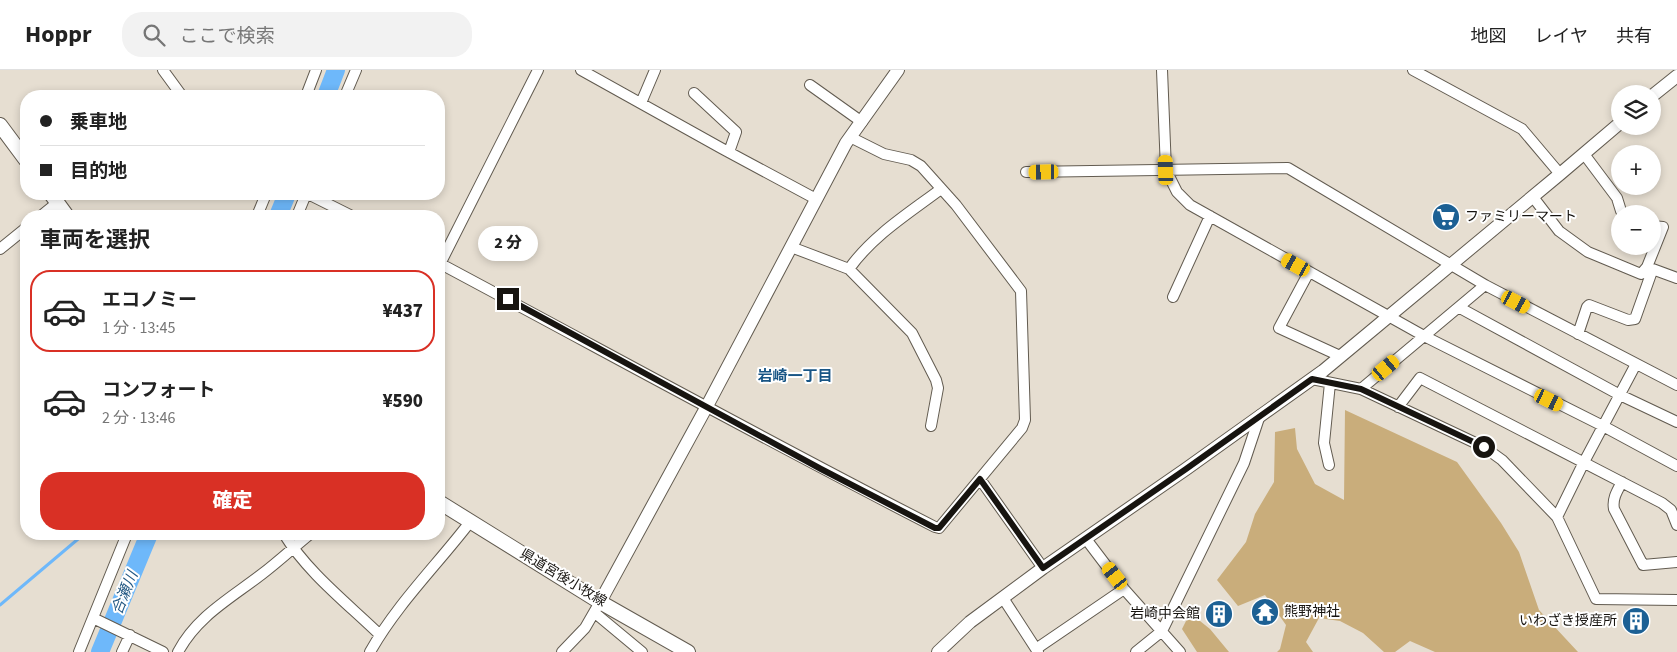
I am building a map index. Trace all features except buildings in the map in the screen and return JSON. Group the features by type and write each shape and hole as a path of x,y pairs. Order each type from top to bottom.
{"main road":[{"path":"0,125 20,152"},
{"name":"県道宮後小牧線","path":"445,506 598,607 688,652"}],"street":[{"path":"163,70 178,90"},
{"path":"308,90 316,70"},
{"path":"348,90 356,70"},
{"path":"445,252 538,70"},
{"path":"581,70 816,199"},
{"path":"641,103 655,70"},
{"path":"562,652 585,628 598,607 850,137 898,70"},
{"path":"1162,70 1166,170 1178,192 1190,205 1424,336 1603,426 1677,466"},
{"path":"1413,70 1522,129 1560,174"},
{"path":"1661,89 1677,76"},
{"path":"810,85 862,122"},
{"path":"694,93 736,132 729,152"},
{"path":"938,652 970,622 1043,568 1312,379 1611,131"},
{"path":"445,267 707,406 821,469 935,528 939,528 1022,428 1025,420 1021,291 941,189 920,166 911,160 884,154 850,137"},
{"path":"1584,154 1617,198 1619,205"},
{"path":"1026,172 1288,168 1450,265 1677,385"},
{"path":"849,269 858,256 941,189"},
{"path":"1533,197 1559,231 1588,252 1641,274 1647,267 1652,255"},
{"path":"45,210 52,200"},
{"path":"319,200 340,210"},
{"path":"1173,297 1210,216"},
{"path":"0,249 20,233"},
{"path":"791,247 849,269 912,333 934,374 938,388 931,426"},
{"path":"1647,267 1677,278"},
{"path":"1578,334 1589,304 1628,320 1635,319 1650,274 1647,267"},
{"path":"1310,272 1279,328 1340,356"},
{"path":"1361,389 1486,285"},
{"path":"1460,308 1620,395 1677,422"},
{"path":"1557,517 1636,364"},
{"path":"1398,407 1420,378 1662,503 1671,510 1677,525"},
{"path":"1312,379 1361,389 1484,447 1502,460 1557,517 1596,599 1677,600"},
{"path":"1329,465 1324,443 1330,383"},
{"path":"1136,652 1162,631 1244,463 1260,415"},
{"path":"980,479 1043,568"},
{"path":"1622,482 1614,497 1614,509 1643,565 1677,562"},
{"path":"370,652 402,604 470,522"},
{"path":"1086,539 1124,589 1180,652"},
{"path":"79,652 96,620 125,540"},
{"path":"288,540 293,548 337,594 380,635"},
{"path":"178,652 186,637 199,622 265,572 303,540"},
{"path":"1002,598 1037,650 1124,589"},
{"path":"598,607 642,652"},
{"path":"96,620 127,633 163,652"},
{"path":"122,652 127,633"}],"shaded area":[{"path":"1345,410 1457,462 1501,523 1519,552 1539,610 1578,652 1435,652 1410,641 1395,652 1384,652 1363,633 1340,621 1319,618 1306,642 1313,652 1277,652 1280,649 1286,625 1265,595 1238,606 1217,580 1246,542 1255,514 1274,482 1275,432 1295,428 1297,449 1315,484 1344,500"},
{"path":"1190,613 1210,629 1229,652 1197,652 1182,629"}],"waterway":[{"name":"合瀬川","path":"328,90 336,70"},
{"name":"合瀬川","path":"280,210 285,200"},
{"path":"0,605 77,540"},
{"name":"合瀬川","path":"100,652 147,540"}],"place":[{"name":"ファミリーマート","path":"1446,217"},
{"name":"熊野神社","path":"1265,612"},
{"name":"岩崎中会館","path":"1219,614"},
{"name":"いわざき授産所","path":"1636,621"}],"district":[{"name":"岩崎一丁目","path":"795,376"}],"route":[{"path":"508,299 821,469 935,528 939,528 980,479 1043,568 1225,442 1312,379 1361,389 1484,447"}]}
